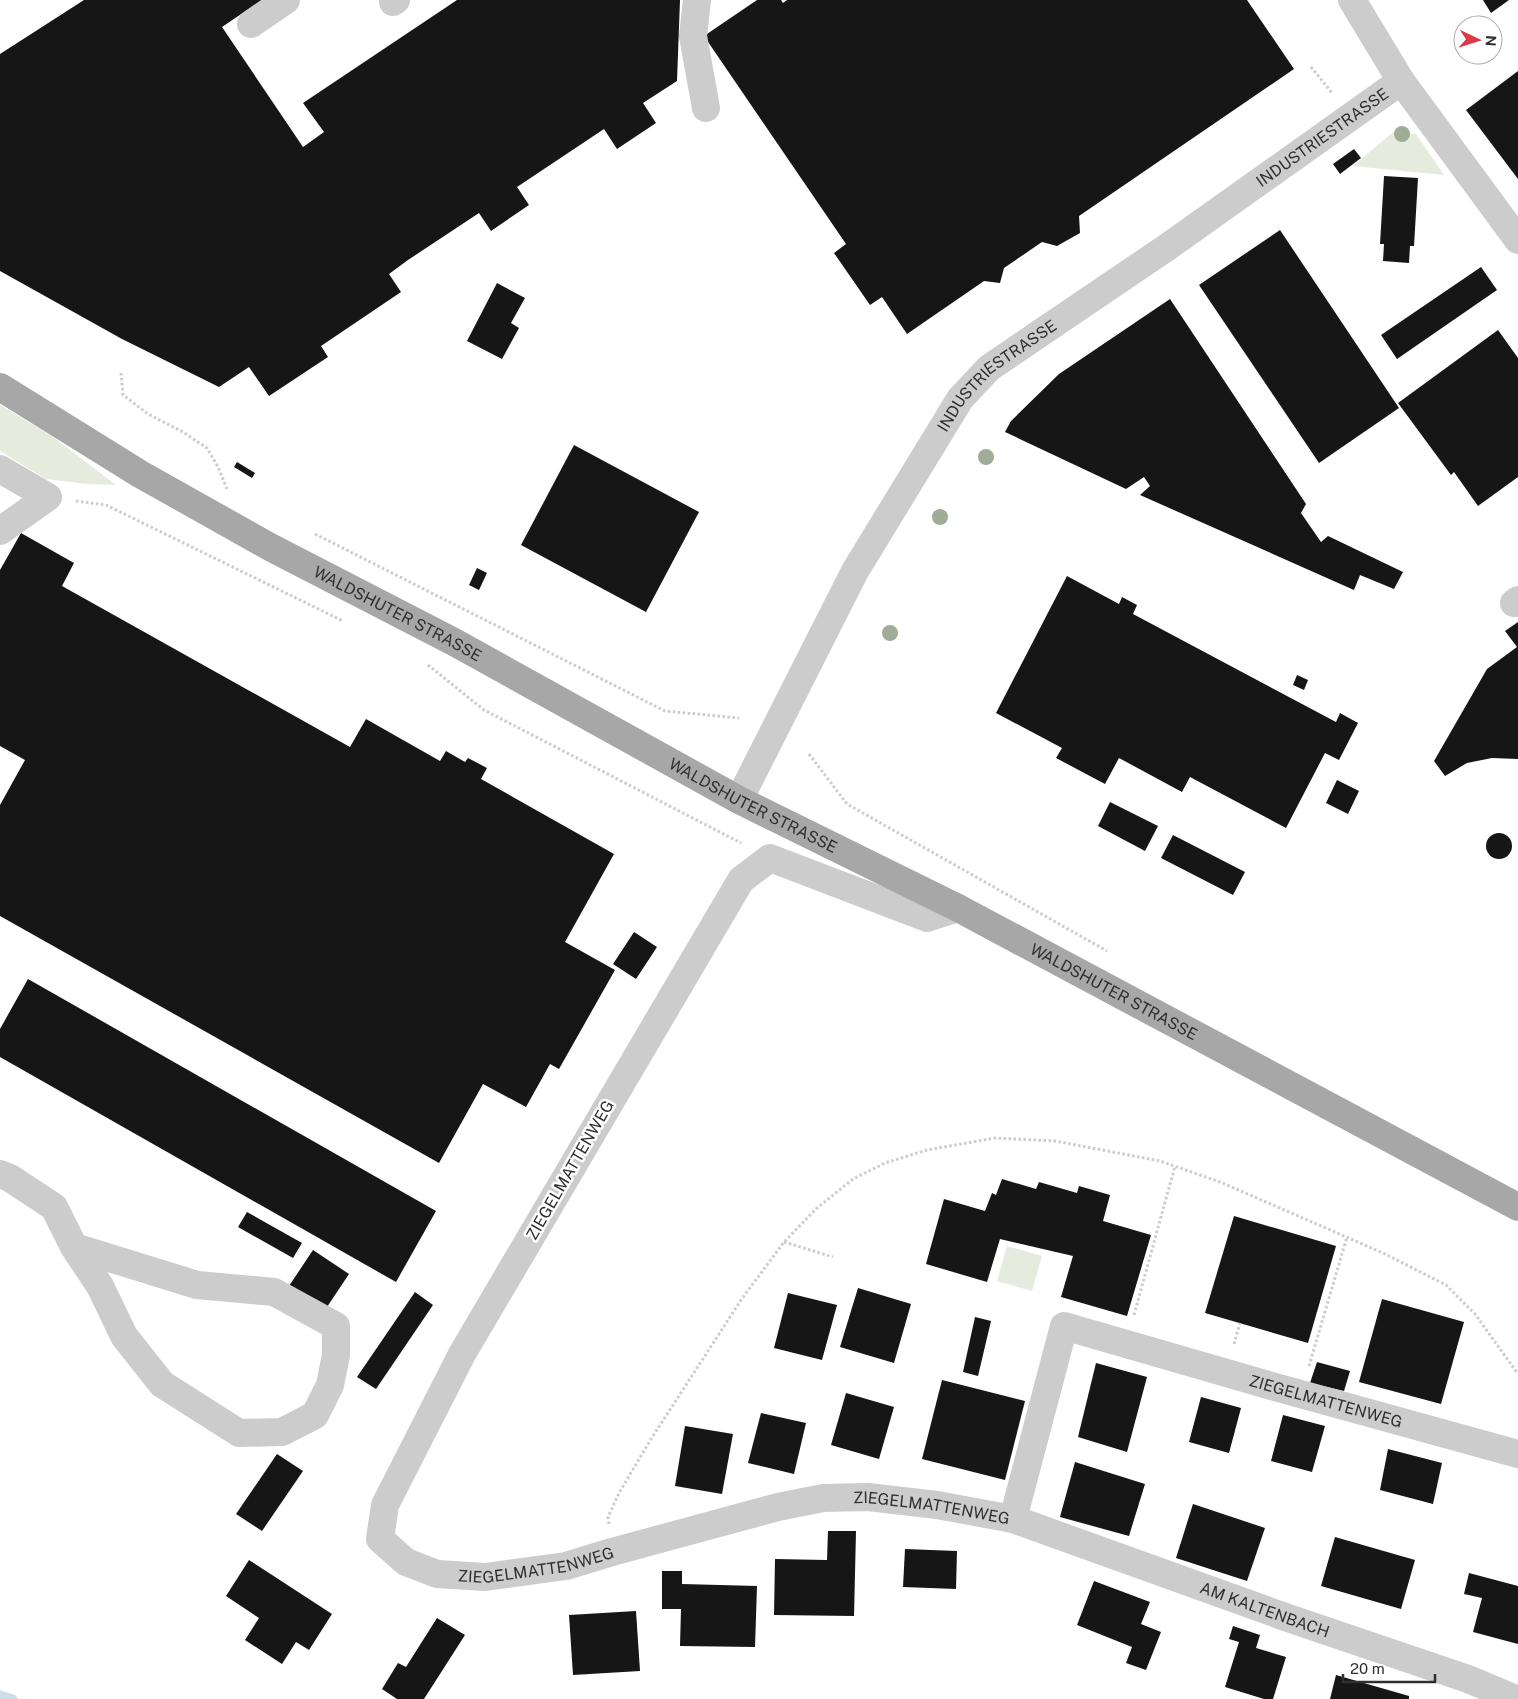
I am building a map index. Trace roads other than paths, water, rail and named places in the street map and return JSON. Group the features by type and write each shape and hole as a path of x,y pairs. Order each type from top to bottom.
{"main road":[{"name":"WALDSHUTER STRASSE","path":"0,387 140,474 235,528 454,642 739,800 958,908 1518,1207"}],"street":[{"path":"252,24 286,0"},
{"path":"697,0 693,36 706,108"},
{"path":"1352,0 1401,81 1518,240"},
{"name":"INDUSTRIESTRASSE","path":"739,800 855,571 921,460 960,399 989,368 1166,248 1401,81"},
{"path":"0,469 48,498 0,531"},
{"name":"ZIEGELMATTENWEG","path":"958,908 927,918 770,858 741,880 462,1354 385,1505 380,1539 406,1562 438,1574 485,1577 566,1566 778,1507 823,1498 868,1497 937,1505 1014,1519 1064,1326 1518,1454"},
{"path":"0,1174 10,1178 54,1207 74,1246 100,1286 124,1336 162,1384 239,1433 282,1432 315,1416 330,1385 336,1355 336,1326 274,1292 197,1285 74,1246"},
{"name":"AM KALTENBACH","path":"1014,1519 1288,1618 1468,1679 1516,1699"}],"waterway":[{"path":"0,1695 13,1699"}]}
